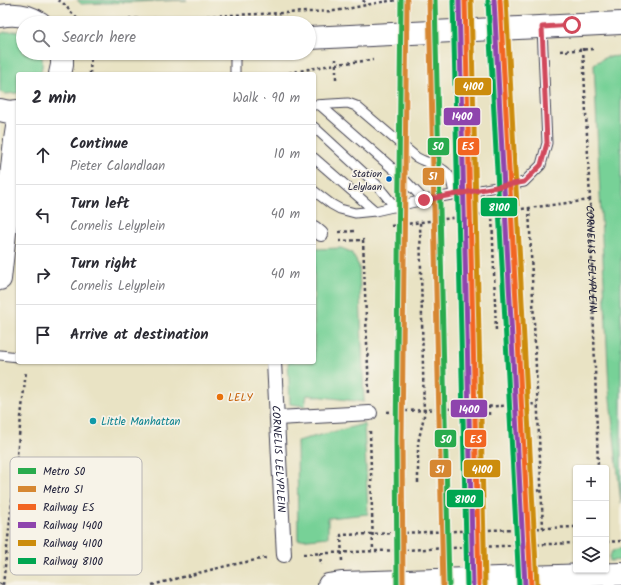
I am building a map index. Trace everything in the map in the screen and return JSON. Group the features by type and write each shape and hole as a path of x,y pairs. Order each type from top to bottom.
{"street":[{"path":"0,16 19,14 26,16"},
{"path":"316,38 613,23"},
{"path":"60,72 61,60"},
{"path":"0,110 16,112"},
{"path":"0,279 16,133"},
{"name":"CORNELIS LELYPLEIN","path":"274,364 284,555"},
{"path":"277,418 370,413"},
{"path":"336,584 621,574"}],"lane":[{"path":"316,193 327,202 340,209 355,213 375,211 454,194 524,182 541,165 547,143 542,27"},
{"path":"235,60 235,72"},
{"path":"317,105 348,103 356,106 416,157 426,163 446,171 454,194"},
{"path":"317,105 400,175 424,200"},
{"path":"316,129 377,185 395,207"},
{"path":"316,160 375,211"},
{"path":"0,355 16,357"}],"path":[{"path":"58,0 75,16"},
{"path":"363,0 366,4"},
{"path":"219,16 334,11 350,9 366,4 401,0"},
{"path":"543,52 598,49"},
{"name":"CORNELIS LELYPLEIN","path":"583,50 590,200 598,465"},
{"path":"90,72 91,60"},
{"path":"294,72 336,64 380,60"},
{"path":"385,227 590,200"},
{"path":"529,208 543,528"},
{"path":"492,213 496,331"},
{"path":"418,483 418,443 424,416 420,222"},
{"path":"316,232 358,231"},
{"path":"316,232 328,242 364,240 373,551"},
{"path":"16,457 26,370"},
{"path":"370,413 537,404"},
{"path":"489,406 489,415"},
{"path":"537,491 541,490"},
{"path":"1,584 10,507"},
{"path":"336,584 341,553 341,535 573,527"},
{"path":"609,542 621,541"},
{"path":"152,585 226,566 284,555 573,543"}],"green space":[{"path":"77,0 187,0 81,4"},
{"path":"16,31 16,60 42,60 40,72 16,72 16,93 5,94 0,92 0,34"},
{"path":"621,56 621,503 609,389 594,64 606,57"},
{"path":"341,248 351,252 359,266 364,402 307,395 305,406 290,404 288,364 316,364 316,249"},
{"path":"364,424 368,514 328,518 328,537 298,540 297,441"},
{"path":"621,548 621,560 610,561 612,552"}],"metro line":[{"name":"50","path":"397,585 396,439 401,0"},
{"name":"51","path":"403,585 402,439 407,0"},
{"name":"51","path":"429,0 443,585"},
{"name":"50","path":"435,0 449,585"}],"rail line":[{"name":"8100","path":"453,0 467,585"},
{"name":"1400","path":"459,0 473,585"},
{"name":"ES","path":"465,0 479,585"},
{"name":"4100","path":"471,0 485,585"},
{"name":"1400","path":"494,0 525,585"},
{"name":"ES","path":"500,0 531,585"},
{"name":"4100","path":"506,0 537,585"},
{"name":"8100","path":"488,1 519,585"}],"place":[{"name":"Station Lelylaan","path":"389,179"},
{"name":"LELY","path":"220,397"},
{"name":"Little Manhattan","path":"93,421"}],"route":[{"path":"424,200 524,182 541,165 547,143 542,27 572,25"}]}
